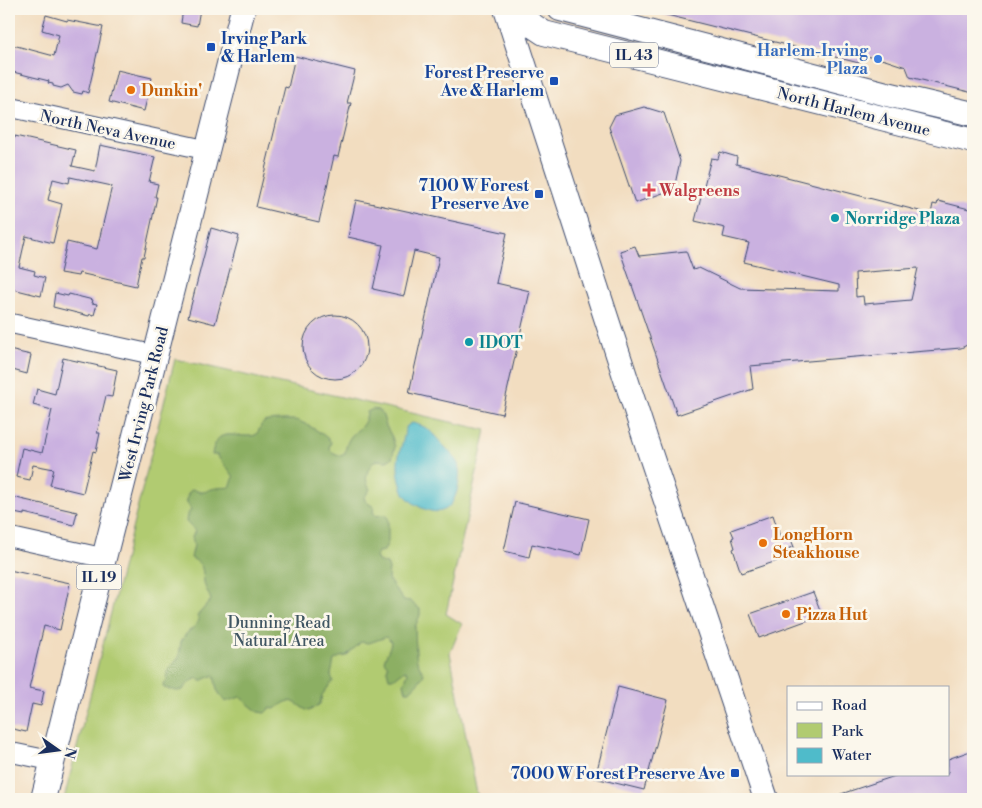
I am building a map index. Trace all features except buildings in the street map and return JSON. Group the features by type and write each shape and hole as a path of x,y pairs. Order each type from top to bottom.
{"main road":[{"name":"West Irving Park Road","path":"43,799 243,9"},
{"name":"North Harlem Avenue","path":"507,9 544,33 973,142"},
{"path":"507,9 637,414 766,799"},
{"name":"North Harlem Avenue","path":"560,9 854,86 973,114"}],"street":[{"name":"North Neva Avenue","path":"9,107 207,150"},
{"path":"9,323 155,355"},
{"path":"9,537 104,558"},
{"path":"9,752 53,761"}],"green space":[{"name":"Dunning Read Natural Area","path":"175,359 486,430 446,614 462,624 450,653 478,799 64,799"},
{"path":"373,409 379,410 383,416 395,447 392,458 387,461 376,460 370,466 366,478 370,489 364,498 366,502 374,507 373,512 376,516 384,514 388,518 388,542 384,551 378,552 376,557 378,561 387,564 389,569 388,579 403,600 410,601 420,609 420,615 415,627 417,661 424,674 421,679 410,691 406,691 404,684 408,672 405,670 395,678 389,678 388,666 384,661 391,642 386,637 369,643 361,642 346,656 334,660 331,675 333,681 322,695 320,704 309,711 292,701 286,702 274,709 270,708 265,713 258,712 240,697 225,702 217,690 214,675 201,681 197,678 186,685 183,690 177,691 164,688 163,685 167,680 168,671 179,657 181,641 196,625 199,619 197,616 211,600 205,586 202,567 191,558 194,545 192,537 195,531 186,522 187,515 191,510 186,500 189,492 193,489 203,492 230,487 234,477 217,455 212,455 214,445 218,439 228,435 256,435 261,425 266,421 296,420 325,436 331,442 329,448 332,452 341,456 345,453 349,439 366,419 367,412"}],"water":[{"path":"412,423 431,432 451,454 459,467 458,488 449,507 444,510 434,511 422,508 411,501 404,493 398,462 405,430"}],"place":[{"name":"Irving Park & Harlem","path":"211,47"},
{"name":"Harlem-Irving Plaza","path":"878,59"},
{"name":"Forest Preserve Ave & Harlem","path":"554,81"},
{"name":"Dunkin'","path":"131,90"},
{"name":"Walgreens","path":"649,190"},
{"name":"7100 W Forest Preserve Ave","path":"539,194"},
{"name":"Norridge Plaza","path":"835,218"},
{"name":"IDOT","path":"469,342"},
{"name":"LongHorn Steakhouse","path":"763,543"},
{"name":"Pizza Hut","path":"786,614"},
{"name":"7000 W Forest Preserve Ave","path":"735,773"}]}
